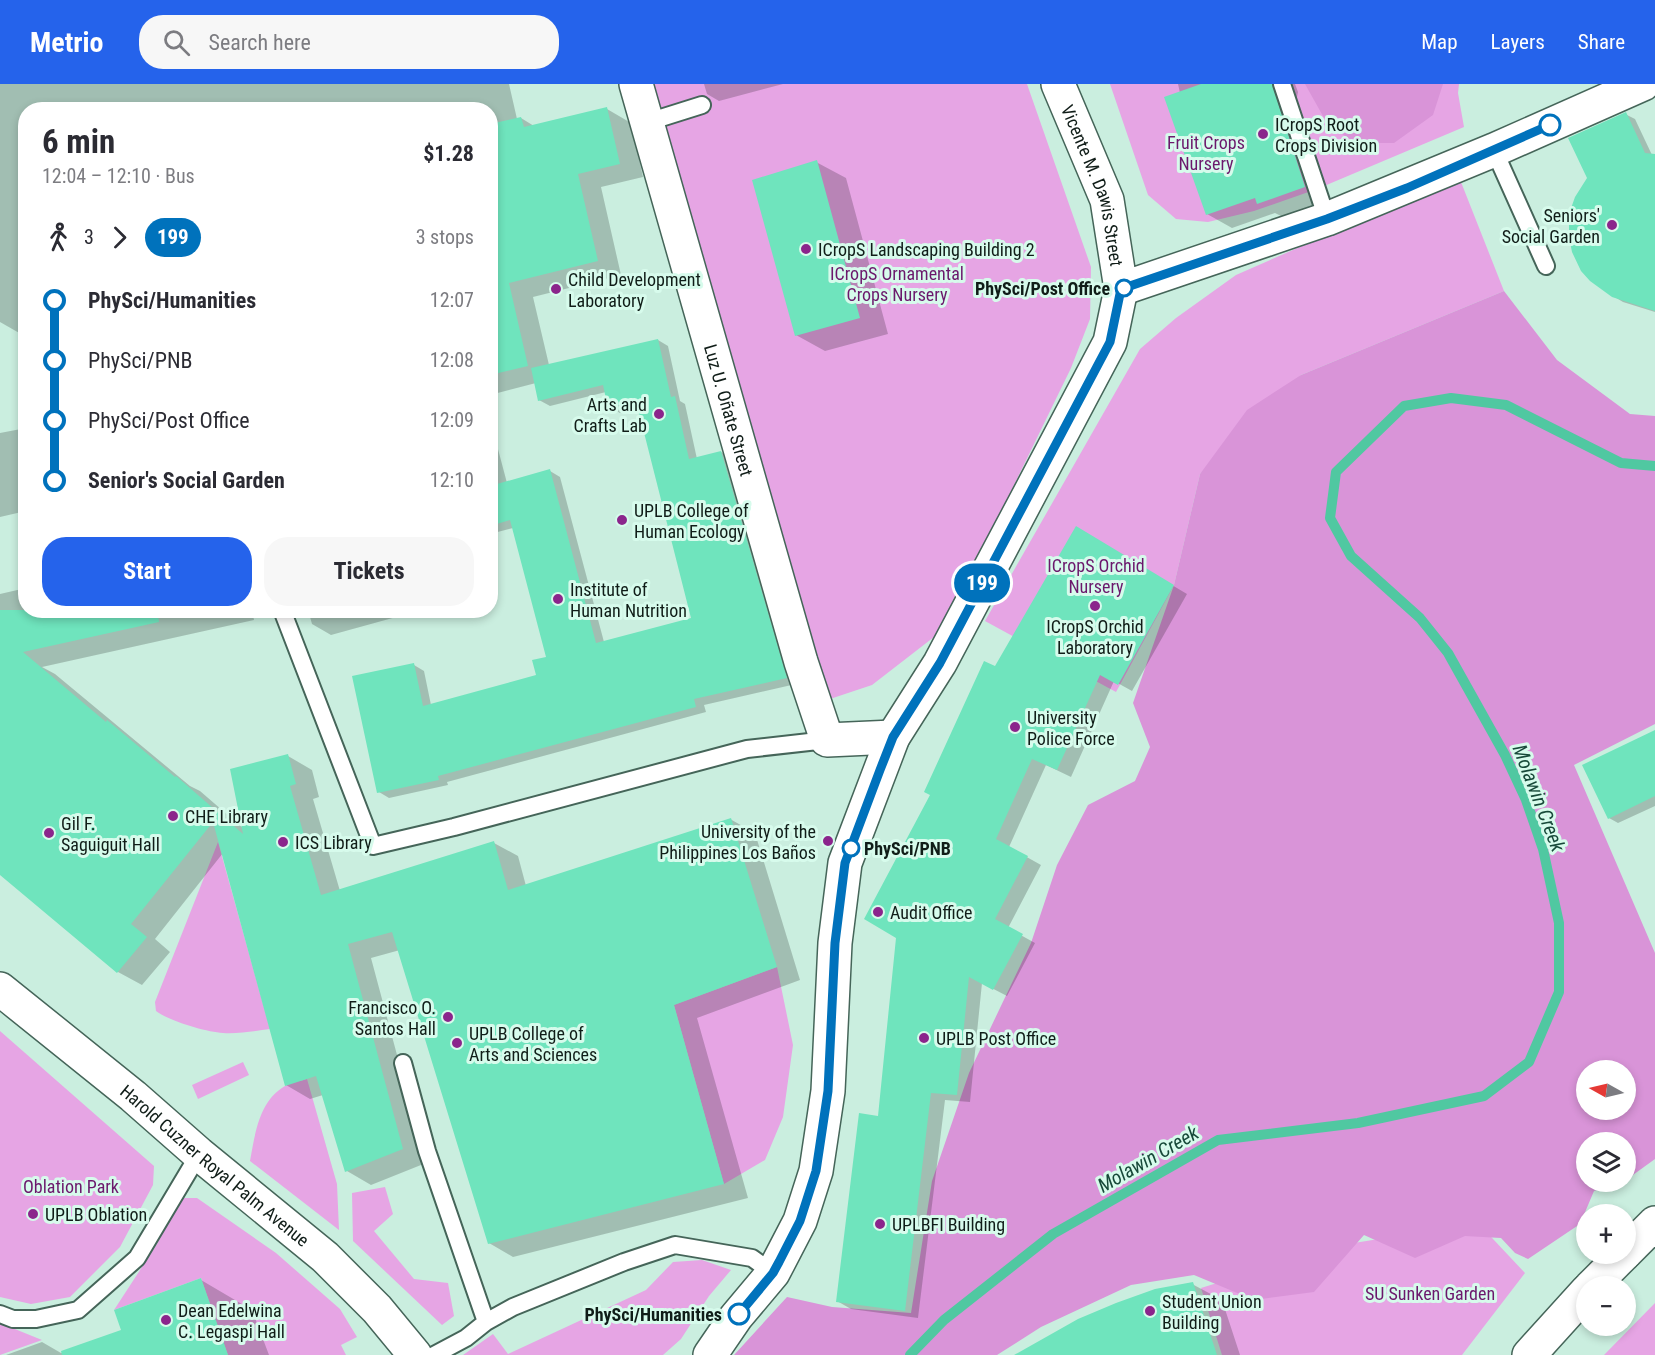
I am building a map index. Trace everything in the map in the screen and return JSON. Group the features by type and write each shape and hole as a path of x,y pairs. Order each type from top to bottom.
{"street":[{"name":"Luz U. Oñate Street","path":"636,84 801,662 827,740"},
{"name":"Vicente M. Dawis Street","path":"1058,84 1107,200 1121,289"},
{"path":"710,1355 736,1317 773,1273 800,1221 816,1171 828,1091 835,943 845,863 893,737 940,663 1110,342 1121,289 1327,219 1494,150 1643,84"},
{"path":"827,740 893,737"},
{"name":"Harold Cuzner Royal Palm Avenue","path":"0,990 133,1096 199,1154 325,1257 377,1309 415,1355"},
{"path":"1636,1242 1655,1223"},
{"path":"1602,1276 1614,1264"},
{"path":"1528,1355 1576,1303"}],"lane":[{"path":"1282,84 1327,219"},
{"path":"648,122 702,105"},
{"path":"1494,150 1546,266"},
{"path":"285,618 374,846 465,825 747,749 827,740"},
{"path":"403,1064 427,1151 486,1322"},
{"path":"0,1314 13,1319 36,1319 78,1310 137,1258 199,1154"},
{"path":"434,1355 466,1338 486,1322 513,1307 624,1262 675,1245 752,1258 773,1273"}],"green space":[{"name":"ICropS Ornamental Crops Nursery","path":"642,84 1027,84 1091,267 1090,319 1071,368 1000,514 934,637 872,685 824,701"},
{"name":"Fruit Crops Nursery","path":"1110,84 1459,84 1458,93 1464,127 1317,189 1254,211 1208,222 1176,219 1148,195"},
{"name":"ICropS Orchid Nursery","path":"1459,177 1504,291 1301,375 1200,474 1174,585 1116,692 985,621 1140,349 1176,318 1236,275"},
{"path":"218,842 270,1029 235,1033 216,1032 178,1022 156,1011 155,1002"},
{"path":"777,967 793,1045 783,1117 765,1160 724,1184 674,1005"},
{"name":"Oblation Park","path":"0,1031 154,1166 153,1185 120,1247 70,1297 31,1304 0,1297"},
{"path":"243,1062 249,1075 198,1099 192,1085"},
{"path":"307,1079 337,1184 339,1230 250,1161 260,1119 269,1100 287,1085"},
{"path":"385,1187 393,1214 374,1231 414,1279 448,1283 454,1316 442,1325 353,1241 352,1193"},
{"path":"183,1198 197,1198 276,1253 340,1309 357,1337 341,1345 346,1355 228,1355 201,1278 114,1310 157,1244 165,1222"},
{"name":"SU Sunken Garden","path":"1478,1223 1525,1273 1462,1355 1222,1355 1201,1288 1354,1243"},
{"path":"702,1260 731,1270 709,1296 681,1339 663,1355 463,1355 493,1334 508,1354 646,1290 673,1262"},
{"path":"1655,1303 1655,1355 1604,1355 1623,1336 1636,1336 1636,1322"},
{"path":"0,1323 42,1340 0,1355"}],"shaded area":[{"path":"1305,84 1443,84 1433,115 1394,143 1356,143 1328,125"},
{"path":"1504,291 1557,360 1630,414 1655,416 1655,724 1574,765 1655,953 1655,1159 1636,1173 1636,1132 1576,1132 1576,1192 1594,1192 1588,1204 1576,1204 1576,1227 1528,1259 1515,1253 1501,1238 1465,1236 1415,1258 1364,1235 1314,1292 1254,1300 1194,1275 1131,1285 1041,1327 997,1355 734,1355 787,1297 832,1307 911,1313 932,1181 969,1073 1031,943 1057,865 1088,805 1135,781 1150,747 1133,703 1174,585 1200,474 1247,410 1301,375"}],"building":[{"path":"1201,84 1272,84 1305,187 1257,204 1255,198 1206,215 1164,97"},
{"path":"607,107 620,164 578,174 598,261 509,283 528,366 498,373 498,122 521,117 524,127"},
{"name":"Seniors' Social Garden","path":"1626,112 1645,153 1655,154 1655,311 1612,297 1590,281 1581,271 1572,252 1569,237 1569,214 1575,197 1587,178 1568,138"},
{"name":"ICropS Landscaping Building 2","path":"817,160 860,318 795,336 752,180"},
{"path":"658,339 671,397 675,396 689,459 721,451 787,678 694,699 696,707 438,776 439,780 377,793 352,676 414,663 423,706 536,675 532,660 546,657 510,520 498,524 498,484 550,469 596,643 691,618 636,401 608,408 603,385 538,401 531,368"},
{"path":"1076,526 1174,585 1118,685 1100,675 1057,770 1032,759 996,839 1028,856 995,919 1023,934 993,990 969,977 957,1095 931,1093 905,1311 836,1302 859,1113 878,1116 896,938 864,919 930,795 924,792 984,661 995,666"},
{"name":"Francisco O. Santos Hall","path":"0,610 18,610 18,618 158,618 159,622 23,652 106,722 107,720 176,776 243,834 230,769 288,754 296,784 290,786 321,895 494,841 508,890 731,818 777,967 674,1005 724,1184 488,1244 392,932 348,944 403,1149 345,1172 316,1076 285,1086 213,822 131,924 147,937 117,973 0,875"},
{"path":"1655,730 1655,796 1608,819 1582,765"},
{"name":"Dean Edelwina C. Legaspi Hall","path":"201,1278 228,1355 62,1355 61,1351 121,1330 114,1310"},
{"name":"Student Union Building","path":"1193,1282 1217,1355 1014,1355 1078,1319 1116,1303 1155,1289"}],"waterway":[{"name":"Molawin Creek","path":"910,1355 944,1320 1053,1234 1218,1140 1358,1123 1484,1096 1529,1062 1559,992 1559,923 1543,849 1526,800 1505,755 1448,653 1420,618 1351,556 1330,518 1336,472 1404,406 1451,398 1506,405 1621,463 1655,466"}],"bus line":[{"name":"199","path":"739,1314 773,1273 779,1262 800,1221 816,1171 828,1091 835,943 845,863 893,737 940,663 1110,342 1121,289 1327,219 1407,188 1550,125"}],"place":[{"name":"ICropS Root Crops Division","path":"1263,134"},
{"name":"Seniors' Social Garden","path":"1612,225"},
{"name":"ICropS Landscaping Building 2","path":"806,249"},
{"name":"PhySci/Post Office","path":"1124,288"},
{"name":"Child Development Laboratory","path":"556,289"},
{"name":"Arts and Crafts Lab","path":"659,414"},
{"name":"UPLB College of Human Ecology","path":"622,520"},
{"name":"Institute of Human Nutrition","path":"558,599"},
{"name":"ICropS Orchid Laboratory","path":"1095,606"},
{"name":"University Police Force","path":"1015,727"},
{"name":"CHE Library","path":"173,816"},
{"name":"Gil F. Saguiguit Hall","path":"49,833"},
{"name":"University of the Philippines Los Baños","path":"828,841"},
{"name":"ICS Library","path":"283,842"},
{"name":"PhySci/PNB","path":"851,848"},
{"name":"Audit Office","path":"878,912"},
{"name":"Francisco O. Santos Hall","path":"448,1017"},
{"name":"UPLB Post Office","path":"924,1038"},
{"name":"UPLB College of Arts and Sciences","path":"457,1043"},
{"name":"UPLB Oblation","path":"33,1214"},
{"name":"UPLBFI Building","path":"880,1224"},
{"name":"Student Union Building","path":"1150,1311"},
{"name":"PhySci/Humanities","path":"739,1314"},
{"name":"Dean Edelwina C. Legaspi Hall","path":"166,1320"}]}
